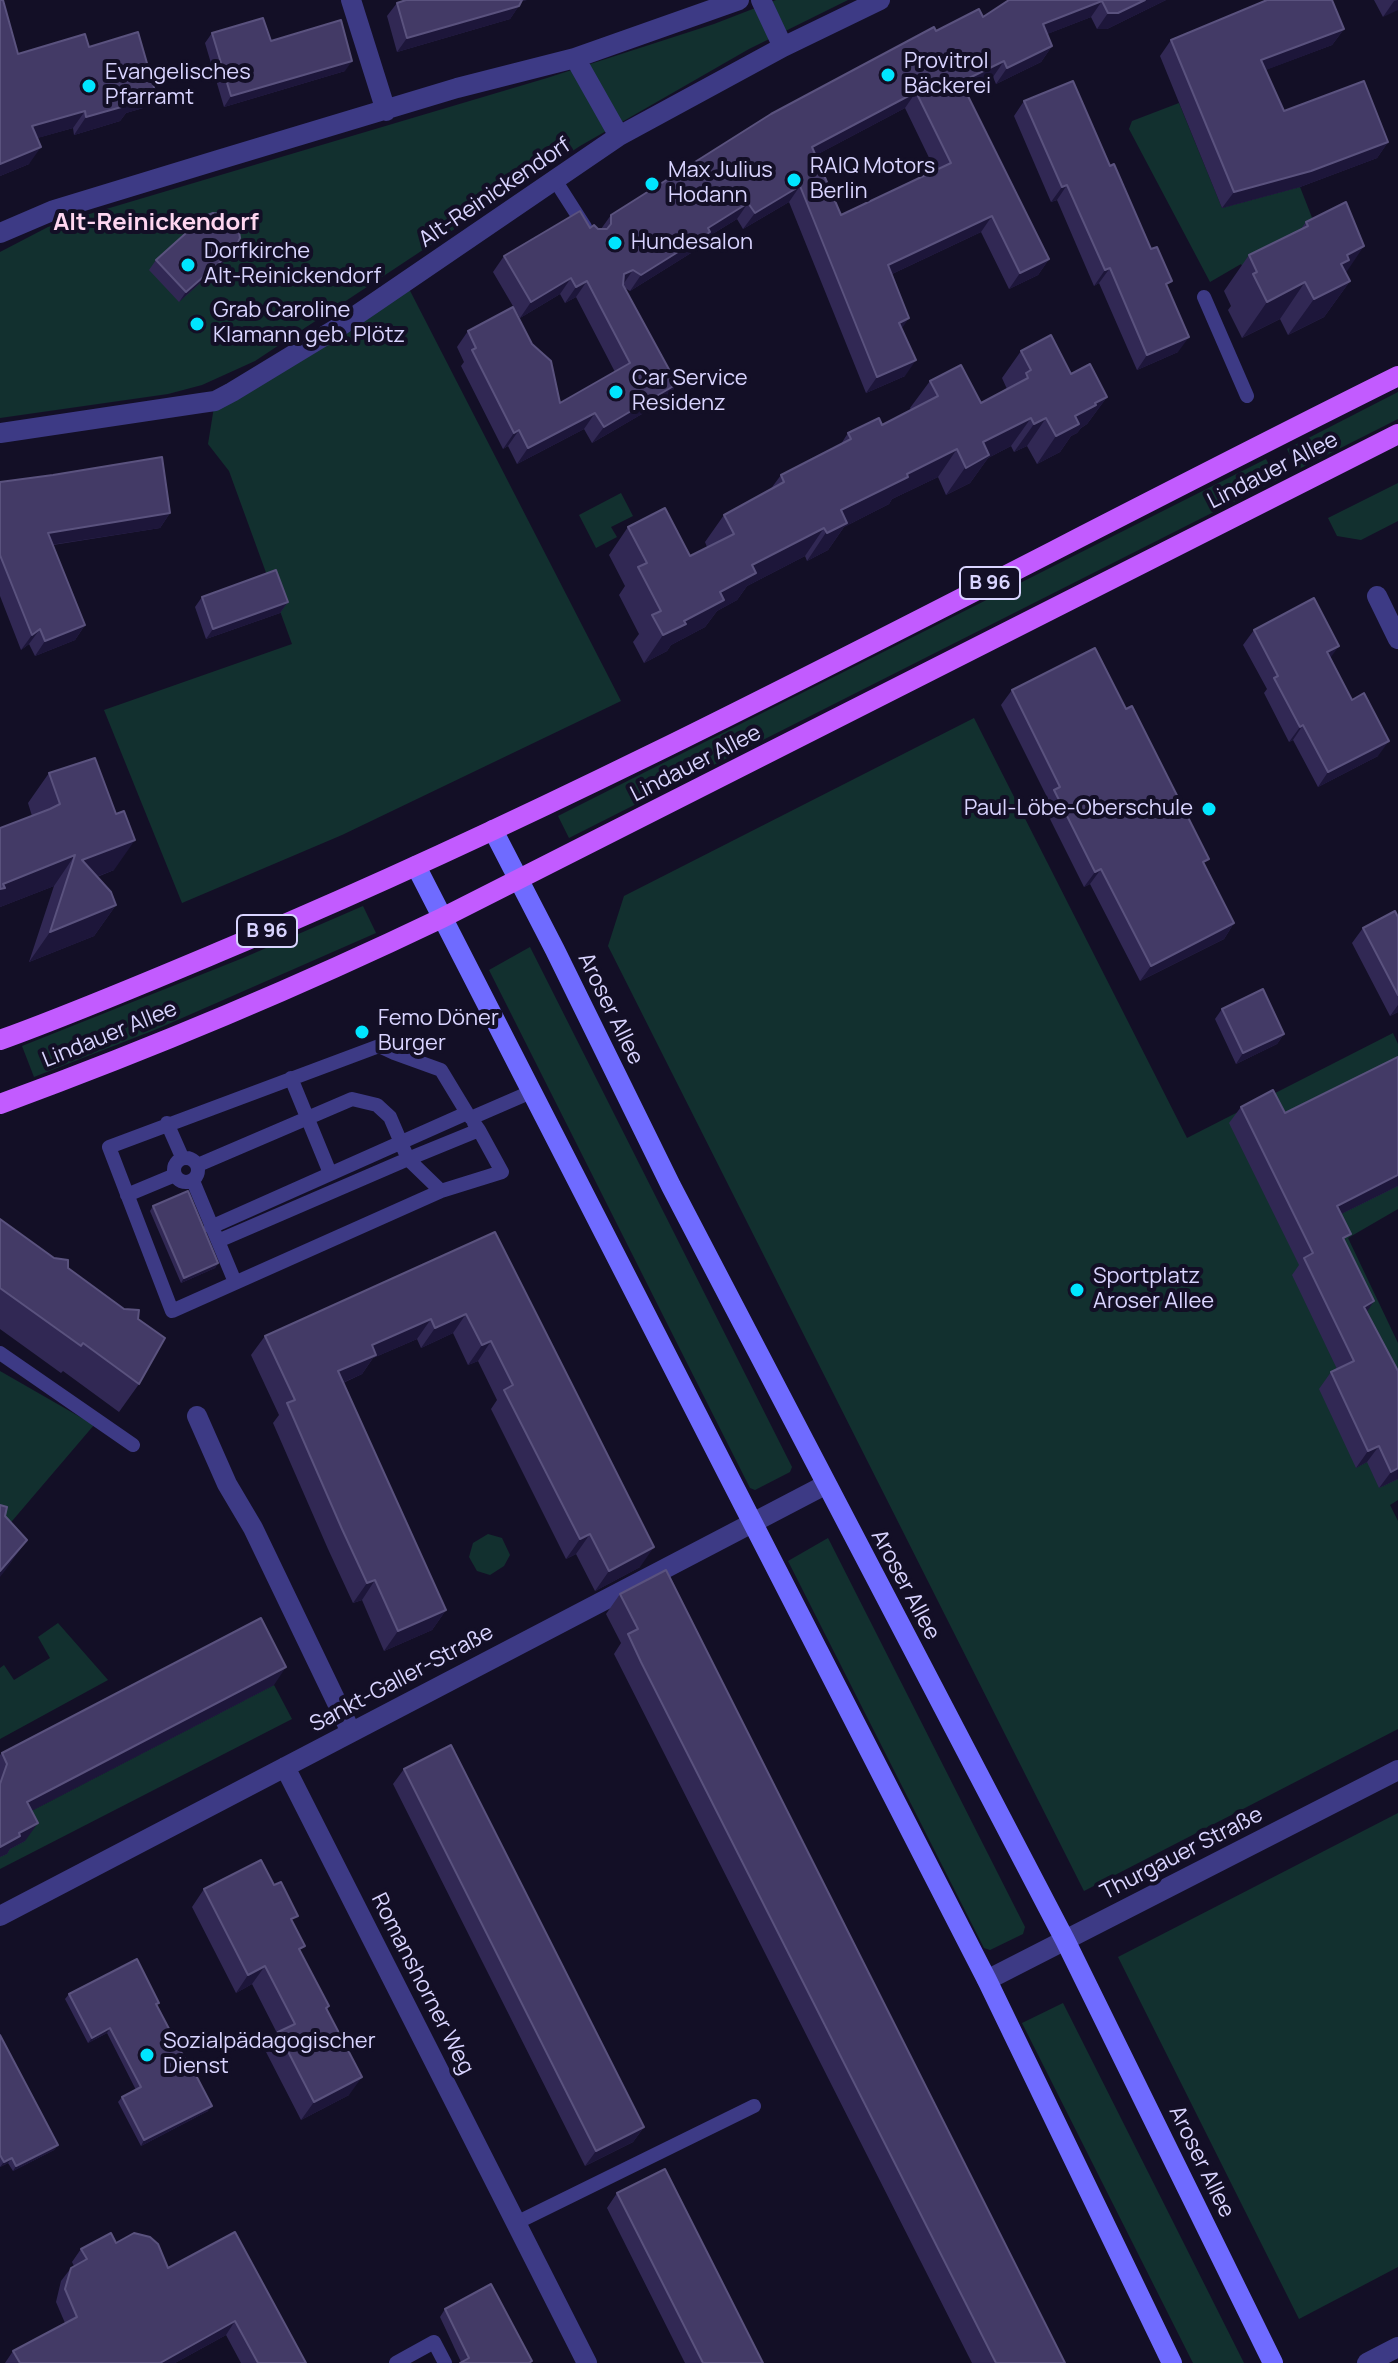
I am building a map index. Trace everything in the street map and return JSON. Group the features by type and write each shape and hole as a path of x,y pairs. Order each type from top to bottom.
{"main road":[{"name":"Lindauer Allee","path":"0,1040 369,889 648,756 1398,376"},
{"name":"Lindauer Allee","path":"0,1104 206,1023 334,969 442,918 1398,434"},
{"name":"Aroser Allee","path":"493,830 678,1200 1065,1940 1273,2363"},
{"path":"416,866 987,1980 1172,2363"}],"street":[{"path":"351,0 386,111"},
{"path":"0,233 54,210 457,88 575,58 739,0"},
{"path":"761,0 783,47"},
{"name":"Alt-Reinickendorf","path":"0,433 220,399 350,320 619,136 783,47 880,0"},
{"path":"575,58 619,136"},
{"path":"1377,596 1398,639"},
{"path":"197,1416 227,1484 253,1528 351,1732"},
{"name":"Sankt-Galler-Straße","path":"0,1916 825,1485"},
{"name":"Romanshorner Weg","path":"285,1767 587,2363"},
{"name":"Thurgauer Straße","path":"987,1980 1398,1770"},
{"path":"1367,2363 1398,2347"}],"lane":[{"path":"555,180 591,236"},
{"path":"1204,297 1247,396"},
{"path":"379,1046 441,1070 502,1172 441,1191 172,1311 109,1147 291,1078 379,1046"},
{"path":"291,1078 330,1173"},
{"path":"218,1241 408,1159 472,1120 531,1092"},
{"path":"198,1165 352,1099 377,1105 390,1117 408,1159 441,1191"},
{"path":"211,1227 401,1142 472,1120"},
{"path":"167,1123 182,1157"},
{"path":"182,1157 191,1158 198,1165 199,1174 193,1181 182,1182 175,1175 174,1166 182,1157"},
{"path":"127,1195 175,1175"},
{"path":"193,1181 235,1282"},
{"path":"0,1353 133,1445"},
{"path":"516,2223 754,2106"},
{"path":"396,2363 434,2342 445,2363"}],"green space":[{"path":"776,0 848,0 749,49 580,146 255,361 202,385 168,394 0,418 0,252 48,227 547,78 714,24"},
{"path":"1179,103 1222,208 1300,187 1320,238 1249,279 1241,264 1210,282 1129,129 1132,121"},
{"path":"406,283 621,701 342,835 182,903 104,710 292,644 229,471 208,444 215,401"},
{"path":"1398,392 1398,419 1297,470 1287,449"},
{"path":"1266,459 1277,480 569,838 558,816"},
{"path":"1398,483 1398,521 1361,540 1337,536 1328,518"},
{"path":"621,493 633,516 611,527 617,537 596,548 579,515"},
{"name":"Sportplatz Aroser Allee","path":"974,718 1187,1138 1393,1033 1398,1044 1398,1209 1348,1238 1398,1343 1398,1500 1390,1505 1398,1521 1398,1729 1084,1891 608,946 624,896"},
{"path":"363,906 376,933 157,1029 34,1077 22,1046 243,958"},
{"path":"530,947 792,1467 790,1472 755,1490 750,1488 489,970"},
{"path":"0,1371 94,1425 1,1534 0,1533"},
{"path":"488,1534 502,1538 510,1555 504,1566 490,1575 477,1571 469,1557 473,1543"},
{"path":"828,1538 1025,1927 1023,1934 990,1950 984,1948 788,1561"},
{"path":"58,1623 108,1680 0,1739 0,1668 4,1665 14,1680 50,1658 38,1637"},
{"path":"274,1685 292,1719 0,1869 0,1857 14,1820"},
{"path":"1398,1813 1398,2267 1299,2319 1118,1957"},
{"path":"1063,2003 1244,2363 1193,2363 1022,2023"}],"building":[{"path":"0,0 3,0 18,54 85,34 89,47 138,32 155,91 131,98 132,104 86,117 85,111 32,126 41,147 0,164"},
{"path":"406,0 522,0 519,6 407,38 397,3"},
{"path":"1009,0 1145,0 1118,13 1108,13 1102,1 1043,24 1052,46 1007,68 1004,61 961,82 1049,259 1020,273 992,216 888,265 909,318 899,323 916,360 877,377 800,186 755,213 748,203 708,228 710,232 641,275 633,270 624,274 623,285 677,384 604,427 595,413 528,448 519,430 514,433 472,350 476,348 468,331 513,307 532,344 551,361 560,403 630,363 587,281 576,287 571,278 531,302 504,256 580,211 590,228 594,225 598,229 607,229 611,224 611,215 771,114 934,27 936,31 979,9 983,17","holes":["916,92 951,163 841,215 812,147"]},
{"path":"1267,0 1332,0 1344,29 1261,60 1284,111 1364,81 1388,142 1311,171 1234,192 1171,40"},
{"path":"263,18 271,41 341,20 352,61 231,96 212,33"},
{"path":"1073,81 1151,249 1157,247 1172,281 1166,284 1189,337 1147,355 1110,268 1105,270 1067,185 1062,187 1024,101"},
{"path":"1346,202 1364,246 1347,255 1349,260 1341,264 1350,281 1314,299 1305,282 1267,302 1253,274 1257,272 1249,255 1308,226 1306,222"},
{"name":"Dorfkirche Alt-Reinickendorf","path":"213,213 232,218 238,225 240,238 235,249 186,292 156,260 205,216"},
{"path":"1051,335 1071,374 1090,364 1107,397 1075,416 1079,424 1056,436 1046,418 1034,424 1031,418 983,442 989,455 966,468 957,449 907,474 908,477 841,510 847,523 827,533 824,528 752,565 756,573 720,592 724,600 663,635 652,615 661,611 638,567 647,563 628,527 665,508 690,556 734,534 724,515 784,482 781,475 851,439 848,433 879,418 882,425 938,396 930,381 961,365 981,403 1028,378 1026,373 1031,370 1021,351"},
{"path":"162,457 170,513 48,533 85,625 45,641 40,629 32,635 0,555 0,482"},
{"path":"276,570 288,602 213,629 202,597"},
{"path":"1314,598 1339,646 1327,652 1352,700 1364,693 1389,741 1328,772 1274,678 1278,676 1254,630"},
{"path":"1095,648 1126,709 1132,706 1209,859 1203,862 1234,923 1151,966 1101,869 1095,872 1054,790 1060,787 1012,690"},
{"path":"95,758 116,814 124,811 135,840 82,860 111,892 116,905 50,932 75,855 3,884 5,888 0,889 0,828 60,804 49,773"},
{"path":"1395,911 1398,917 1398,995 1363,928"},
{"path":"1263,989 1284,1034 1243,1053 1222,1009"},
{"path":"1398,1057 1398,1175 1337,1206 1351,1234 1343,1238 1374,1301 1364,1307 1398,1371 1398,1468 1391,1472 1379,1446 1368,1451 1331,1372 1354,1361 1304,1258 1313,1253 1241,1107 1273,1090 1285,1113"},
{"path":"188,1191 218,1263 184,1278 153,1206"},
{"path":"0,1219 54,1258 68,1260 68,1268 124,1309 139,1310 138,1319 165,1338 139,1384 0,1288"},
{"path":"495,1232 654,1547 609,1571 590,1534 580,1539 504,1390 513,1385 491,1341 482,1345 466,1314 435,1328 431,1319 372,1345 376,1355 338,1371 446,1610 398,1631 375,1580 367,1583 342,1529 287,1403 295,1400 265,1336"},
{"path":"0,1505 7,1507 5,1516 27,1540 0,1571"},
{"path":"666,1570 1065,2363 996,2363 641,1662 628,1634 638,1629 620,1594"},
{"path":"261,1618 286,1667 27,1802 38,1823 0,1847 0,1784 7,1764 2,1753"},
{"path":"451,1745 644,2127 596,2151 404,1769"},
{"path":"261,1860 274,1885 281,1882 298,1916 291,1919 305,1946 299,1949 362,2077 314,2102 278,2032 295,2024 265,1966 248,1975 204,1889"},
{"name":"Sozialpädagogischer Dienst","path":"137,1959 159,2003 156,2004 212,2106 144,2140 122,2097 141,2087 110,2028 92,2038 69,1994"},
{"path":"0,2035 58,2145 16,2166 12,2158 4,2162 0,2155"},
{"path":"665,2169 763,2363 703,2363 617,2193"},
{"path":"235,2232 306,2363 258,2363 235,2321 160,2363 20,2363 13,2351 77,2317 65,2289 71,2268 87,2259 81,2249 111,2233 116,2243 134,2233 150,2237 158,2244 168,2268"},
{"path":"491,2284 532,2361 529,2363 460,2363 469,2358 445,2309"}],"place":[{"name":"Provitrol Bäckerei","path":"888,75"},
{"name":"Evangelisches Pfarramt","path":"89,86"},
{"name":"RAIQ Motors Berlin","path":"794,180"},
{"name":"Max Julius Hodann","path":"652,184"},
{"name":"Hundesalon","path":"615,243"},
{"name":"Dorfkirche Alt-Reinickendorf","path":"188,265"},
{"name":"Grab Caroline Klamann geb. Plötz","path":"197,324"},
{"name":"Car Service Residenz","path":"616,392"},
{"name":"Paul-Löbe-Oberschule","path":"1209,809"},
{"name":"Femo Döner Burger","path":"362,1032"},
{"name":"Sportplatz Aroser Allee","path":"1077,1290"},
{"name":"Sozialpädagogischer Dienst","path":"147,2055"}],"district":[{"name":"Alt-Reinickendorf","path":"156,223"}]}
